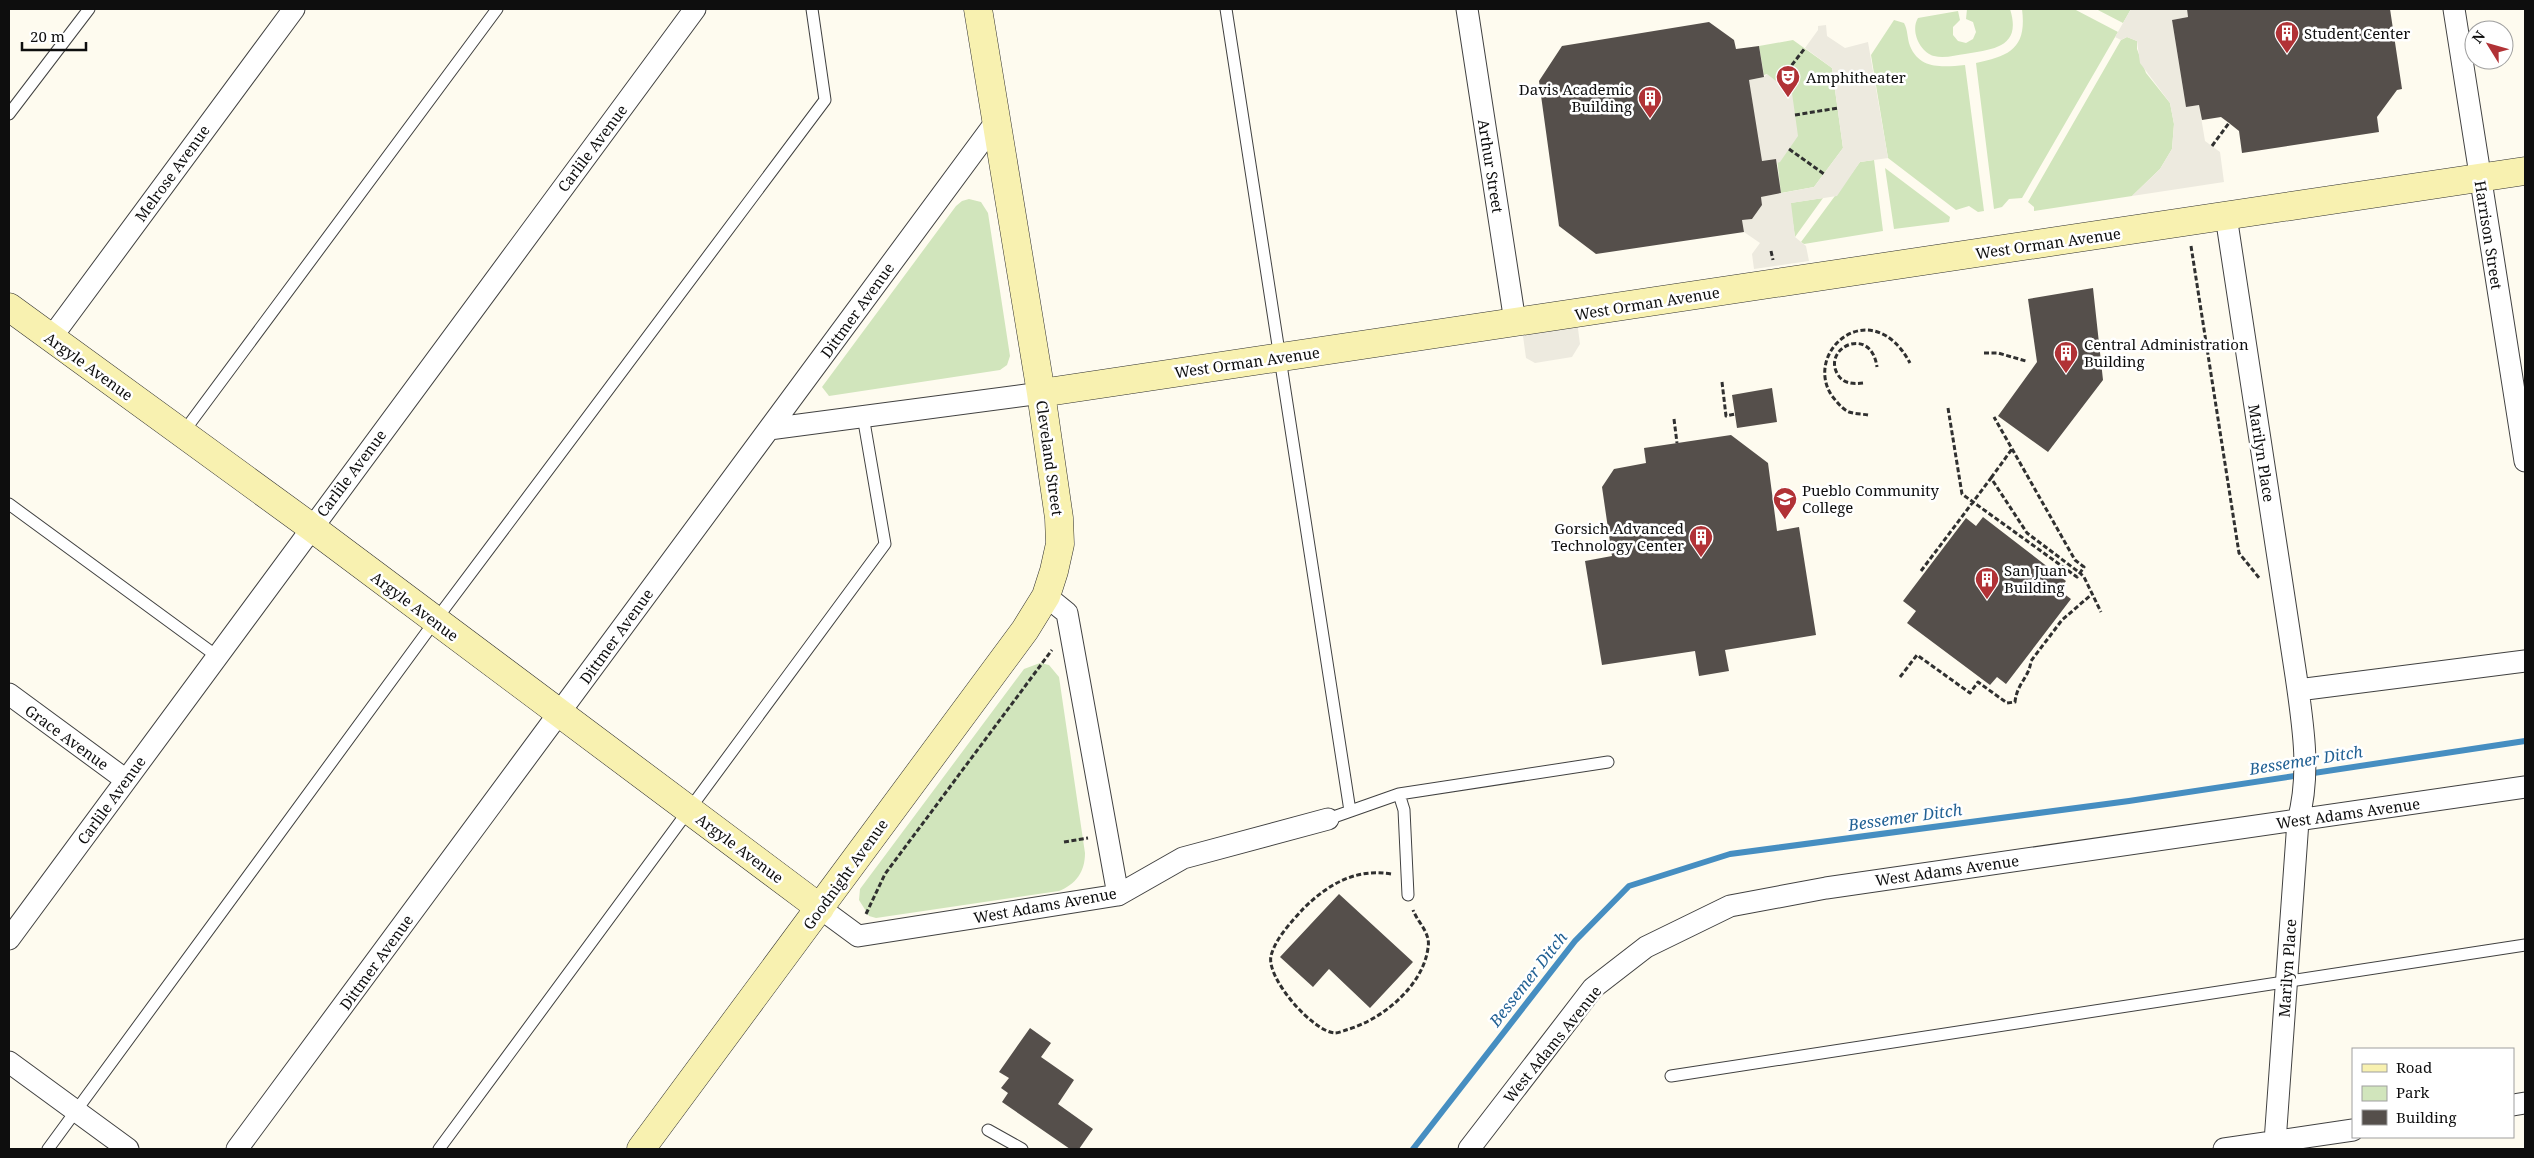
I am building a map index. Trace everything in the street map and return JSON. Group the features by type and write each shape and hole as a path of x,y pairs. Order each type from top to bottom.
{"street":[{"name":"Melrose Avenue","path":"51,338 294,9"},
{"name":"Cleveland Street","path":"978,9 995,123 1041,393 1059,518 1060,544 1046,596"},
{"name":"Arthur Street","path":"1467,9 1515,322"},
{"name":"Harrison Street","path":"2454,9 2525,461"},
{"name":"Carlile Avenue","path":"9,939 693,10"},
{"name":"Dittmer Avenue","path":"238,1149 995,123"},
{"name":"West Orman Avenue","path":"769,429 1041,393 2525,171"},
{"name":"Marilyn Place","path":"2226,216 2298,690 2305,749 2305,795 2298,821 2286,981 2280,1145"},
{"name":"Argyle Avenue","path":"9,307 311,527 558,714 820,908"},
{"path":"1046,596 1068,613 1118,895"},
{"name":"Goodnight Avenue","path":"641,1149 1025,630 1046,596"},
{"path":"2298,690 2525,661"},
{"name":"Grace Avenue","path":"9,694 126,780"},
{"name":"West Adams Avenue","path":"1469,1149 1593,988 1646,947 1730,906 1826,888 2525,787"},
{"name":"West Adams Avenue","path":"858,936 1118,895 1183,858 1328,819"},
{"path":"820,908 858,936"},
{"path":"9,1062 128,1149"},
{"path":"2231,1149 2280,1145 2352,1130"}],"lane":[{"path":"9,114 88,9"},
{"path":"182,434 497,9"},
{"path":"48,1149 435,621 825,100 812,9"},
{"path":"1226,9 1350,811"},
{"path":"439,1149 885,544 863,416"},
{"path":"9,504 218,657"},
{"path":"1328,819 1399,794 1608,762"},
{"path":"1399,794 1404,810 1408,895"},
{"path":"1670,1076 2525,945"},
{"path":"988,1130 1022,1149"}],"path":[{"path":"1778,83 1805,48"},
{"path":"1795,115 1838,108"},
{"path":"2212,146 2229,123"},
{"path":"1789,149 1824,174"},
{"path":"2191,246 2239,554 2265,585"},
{"path":"1868,415 1849,412 1837,403 1829,391 1825,377 1826,362 1833,348 1841,339 1853,332 1866,330 1880,332 1892,337 1902,347 1910,362"},
{"path":"1863,383 1853,384 1841,378 1835,365 1839,351 1849,344 1862,344 1872,351 1877,367"},
{"path":"1833,348 1839,351"},
{"path":"1984,353 1998,353 2026,361"},
{"path":"1722,382 1726,416 1735,414"},
{"path":"1948,408 1962,494 2077,577 2084,567 2075,560 1994,417"},
{"path":"1674,419 1677,443"},
{"path":"1921,571 2012,449"},
{"path":"1991,478 2027,533 2080,573 2101,612"},
{"path":"1900,677 1917,655 1970,693 1978,682 2007,703 2015,702 2016,689 2030,669 2031,661 2062,620 2092,594"},
{"path":"858,936 873,898 886,874 1070,626"},
{"path":"1407,876 1384,873 1355,875 1335,882 1319,893 1297,916 1275,946 1271,957 1273,972 1280,987 1319,1026 1335,1033 1355,1027 1376,1017 1409,988 1424,965 1429,946 1426,932 1415,915 1408,895"}],"green space":[{"path":"1967,9 2010,9 2013,22 2009,39 1995,48 1950,56 1934,56 1924,50 1916,35 1915,29 1918,18 1958,11 1960,20 1953,27 1953,35 1958,41 1966,43 1973,39 1976,32 1973,22 1966,19"},
{"path":"2022,9 2074,9 2118,32 2022,198 2009,199 2002,207 1994,209 1976,63 1998,57 2014,48 2022,33"},
{"path":"2096,9 2131,9 2123,23"},
{"path":"1894,20 1904,23 1914,54 1926,63 1941,66 1965,65 1984,211 1978,212 1969,206 1956,210 1888,158 1871,55"},
{"path":"2127,37 2137,41 2137,49 2146,73 2170,103 2174,124 2172,149 2160,169 2132,196 2034,211 2034,207 2028,202 2121,40"},
{"path":"1793,40 1832,68 1843,148 1814,187 1781,193 1767,74 1764,75 1759,46"},
{"path":"1874,160 1883,231 1804,244 1801,242 1860,162"},
{"path":"1885,168 1950,217 1949,222 1894,229"},
{"path":"1823,198 1795,237 1790,203"},
{"path":"969,199 981,202 988,213 1010,356 1007,365 1000,370 829,396 822,387 956,206 962,201"},
{"path":"1040,663 1049,665 1059,677 1085,853 1085,860 1078,877 1070,885 1059,891 876,918 869,916 859,900 860,889 1024,669"}],"shaded area":[{"path":"2131,9 2187,9 2188,17 2172,20 2186,107 2199,105 2205,141 2220,152 2224,182 2132,196 2160,169 2172,149 2174,124 2170,103 2140,63 2137,41 2127,37 2121,40 2115,37"},
{"path":"1826,25 1827,36 1845,48 1868,42 1888,158 1860,162 1837,196 1791,203 1795,237 1806,246 1809,261 1754,269 1752,254 1760,243 1744,232 1742,220 1752,219 1762,205 1761,197 1814,187 1843,148 1832,68 1805,48 1818,30 1818,26"},
{"path":"1767,74 1792,93 1798,136 1780,162 1777,163 1776,159 1761,161 1749,80 1764,77"},
{"path":"1577,321 1580,344 1572,357 1535,363 1526,358 1523,336 1531,328"}],"building":[{"name":"Student Center","path":"2187,9 2390,9 2402,89 2397,90 2377,117 2379,132 2242,153 2239,131 2221,117 2202,120 2199,105 2186,107 2172,20 2188,17"},
{"name":"Davis Academic Building","path":"1709,22 1734,40 1736,49 1759,46 1764,77 1749,80 1762,161 1776,159 1781,193 1761,197 1762,205 1752,219 1742,220 1744,232 1596,254 1559,226 1539,81 1562,46"},
{"name":"Central Administration Building","path":"2093,288 2103,380 2048,452 1998,416 2037,362 2028,299"},
{"path":"1772,388 1777,422 1737,428 1732,395"},
{"name":"Gorsich Advanced Technology Center","path":"1731,435 1768,463 1777,531 1799,527 1816,635 1725,650 1729,671 1699,676 1695,651 1602,665 1585,561 1612,556 1602,487 1614,469 1646,463 1644,448"},
{"name":"San Juan Building","path":"1983,517 2066,581 2059,590 2071,599 2006,684 1997,677 1990,685 1907,623 1916,611 1903,601 1966,518 1976,526"},
{"path":"1339,894 1413,962 1370,1008 1329,969 1313,987 1280,957"},
{"path":"1030,1028 1051,1043 1041,1057 1074,1080 1058,1104 1093,1129 1079,1149 1070,1149 1002,1102 1008,1093 1001,1088 1009,1078 999,1072"}],"waterway":[{"name":"Bessemer Ditch","path":"1413,1149 1575,941 1629,886 1730,854 2129,801 2525,741"}],"place":[{"name":"Student Center","path":"2287,54"},
{"name":"Amphitheater","path":"1788,98"},
{"name":"Davis Academic Building","path":"1650,119"},
{"name":"Central Administration Building","path":"2066,374"},
{"name":"Pueblo Community College","path":"1785,520"},
{"name":"Gorsich Advanced Technology Center","path":"1701,558"},
{"name":"San Juan Building","path":"1987,600"}]}
